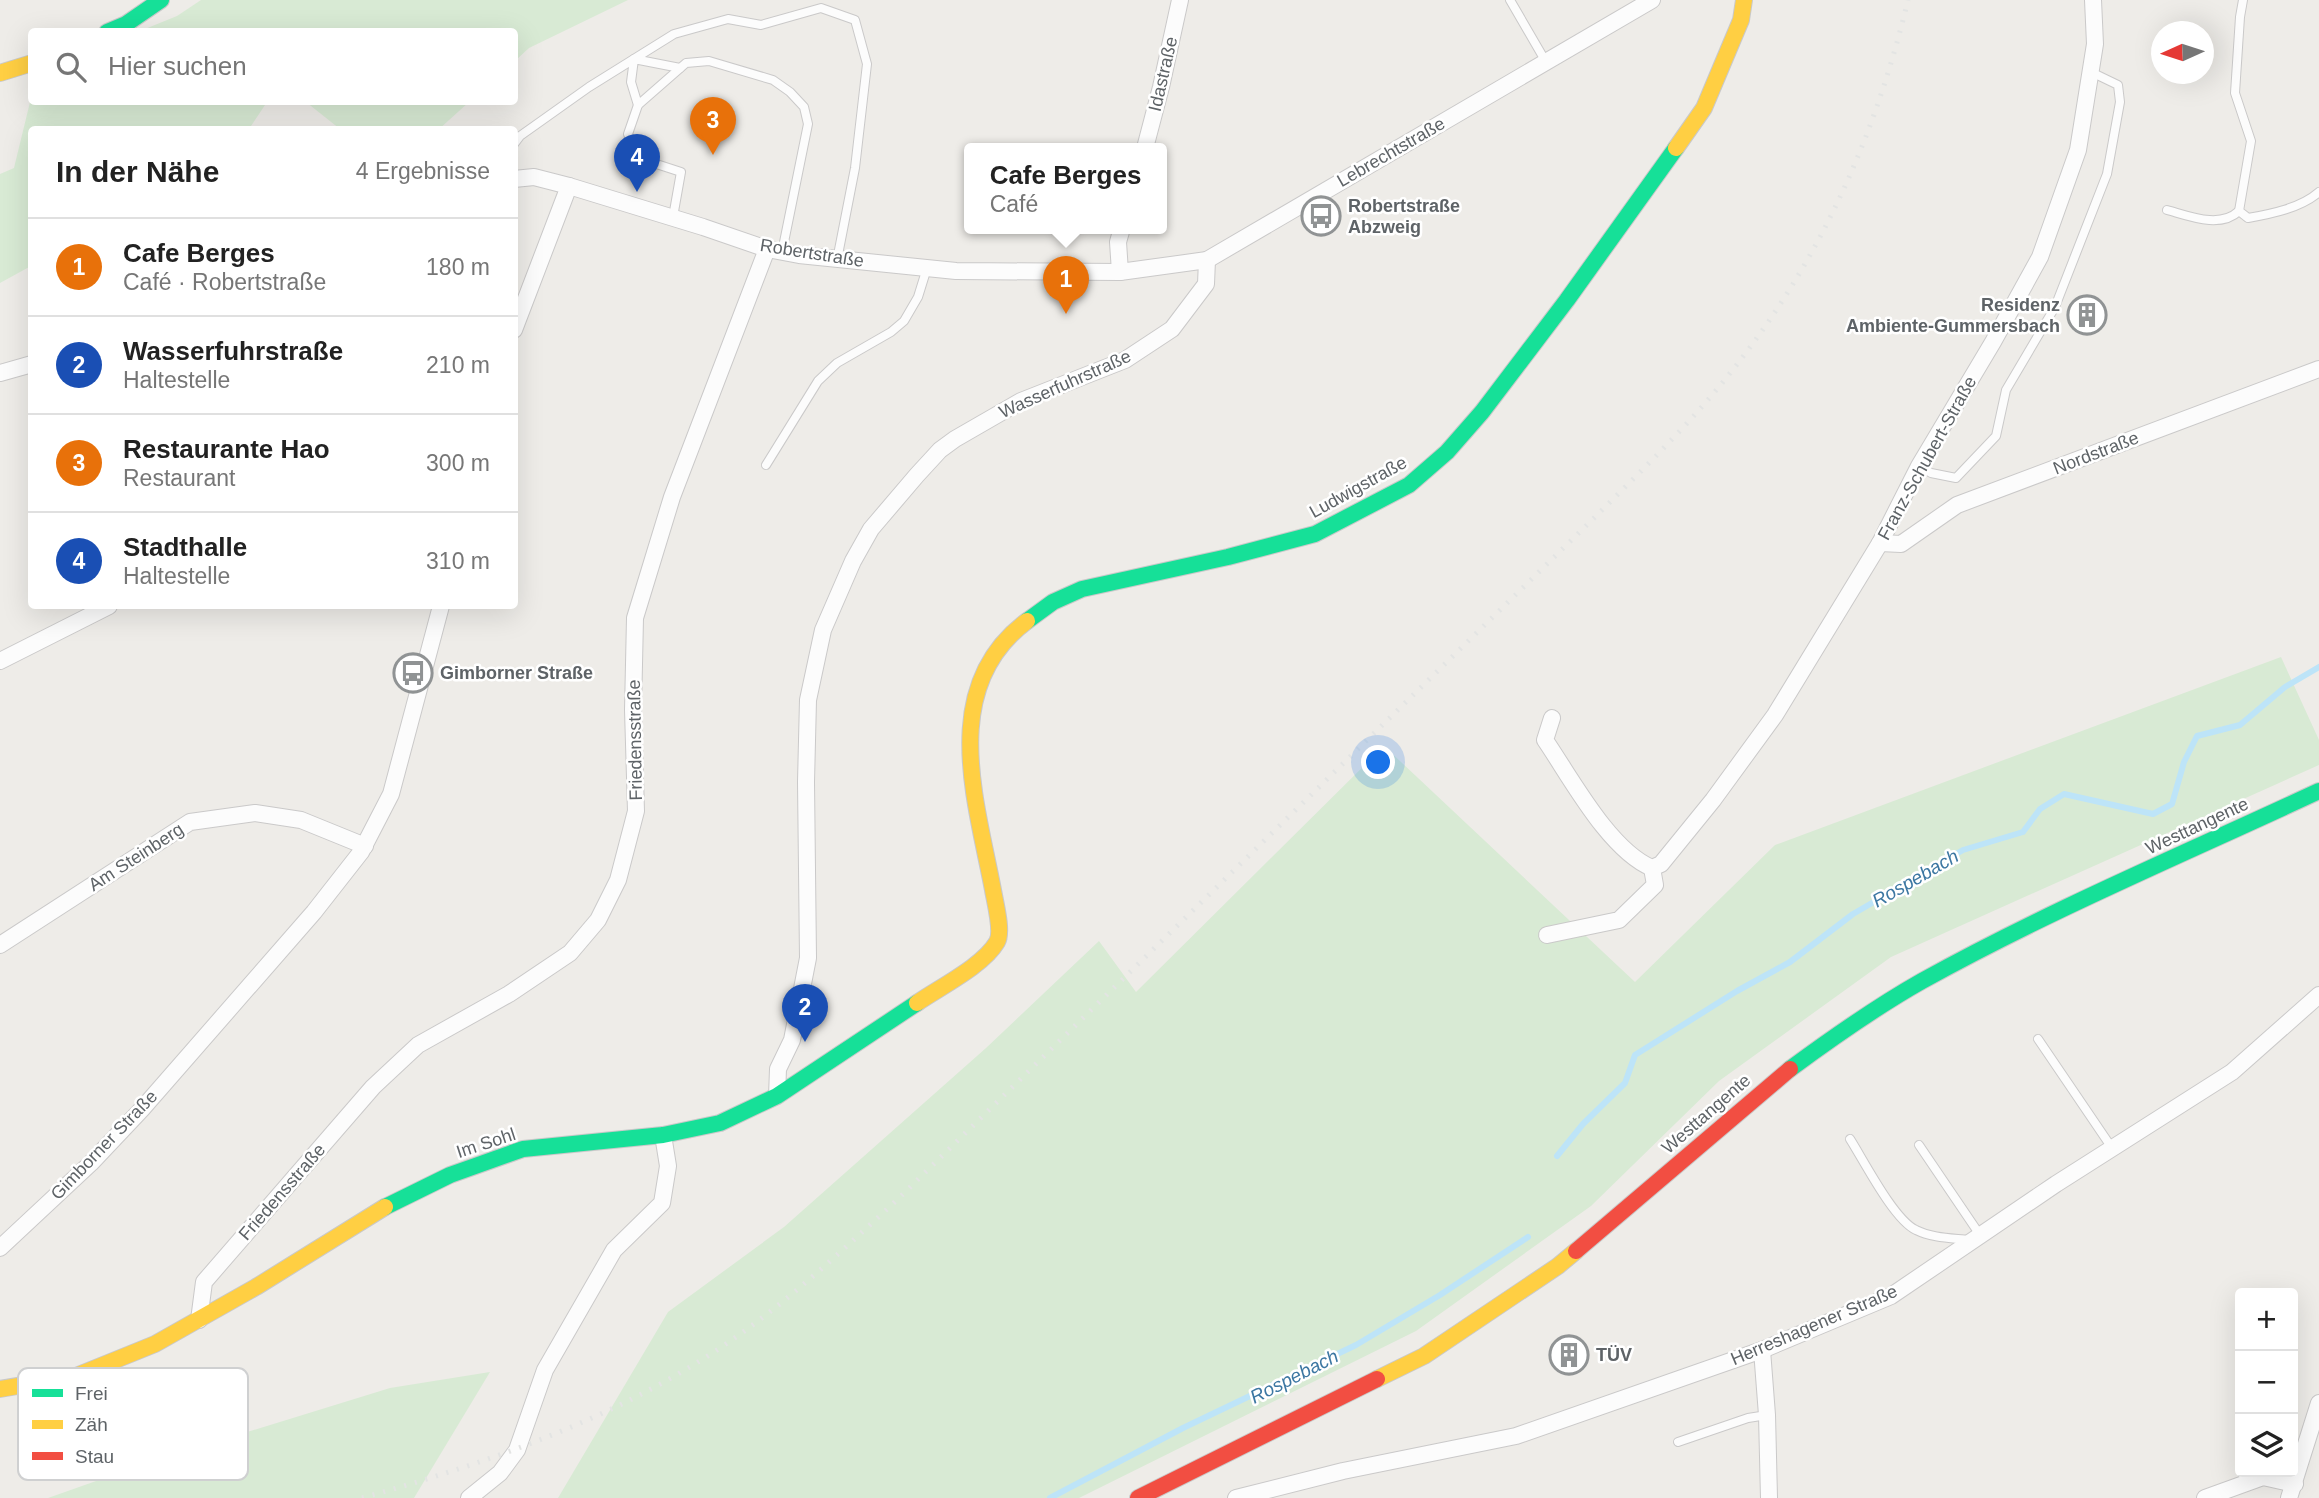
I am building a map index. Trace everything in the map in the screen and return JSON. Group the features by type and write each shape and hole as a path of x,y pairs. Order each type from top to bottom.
{"street":[{"path":"116,28 161,0"},
{"name":"Idastraße","path":"1146,143 1180,0"},
{"name":"Lebrechtstraße","path":"1120,272 1207,260 1652,0"},
{"name":"Ludwigstraße","path":"988,956 999,939 969,766 970,718 985,671 1011,633 1053,602 1082,589 1228,557 1315,534 1409,485 1447,452 1482,412 1559,310 1704,107 1741,19 1744,0"},
{"name":"Franz-Schubert-Straße","path":"1547,935 1619,920 1655,885 1652,868 1661,863 1705,810 1775,715 1880,543 1919,466 2040,257 2078,150 2095,44 2093,0"},
{"path":"0,73 28,64"},
{"name":"Robertstraße","path":"518,179 534,177 569,186 775,251 837,260 956,271 1120,272"},
{"path":"518,320 569,186"},
{"path":"1120,234 1118,242 1120,272"},
{"name":"Friedensstraße","path":"199,1320 204,1282 373,1087 418,1045 509,994 570,953 598,920 618,880 636,811 633,710 635,618 672,497 775,251"},
{"name":"Wasserfuhrstraße","path":"777,1096 778,1069 792,1040 808,958 808,700 824,630 853,561 871,529 940,450 955,439 1021,401 1125,360 1172,329 1206,284 1207,260"},
{"path":"0,373 28,365"},
{"name":"Nordstraße","path":"1880,543 1901,544 1957,505 2319,369"},
{"path":"0,661 103,609"},
{"name":"Gimborner Straße","path":"0,1248 91,1163 142,1109 314,912 365,846 391,794 441,609"},
{"path":"1552,718 1545,740 1604,828 1642,864 1652,868"},
{"name":"Westtangente","path":"1138,1498 1292,1424 1424,1356 1558,1266 1771,1083 1838,1034 1920,982 2007,936 2319,791"},
{"name":"Am Steinberg","path":"0,945 190,822 255,813 301,820 365,846"},
{"name":"Im Sohl","path":"96,1368 155,1344 387,1206 450,1175 523,1149 663,1135 720,1123 777,1096 988,956"},
{"name":"Herreshagener Straße","path":"1236,1498 1343,1471 1516,1436 1762,1350 1891,1296 2112,1148 2232,1072 2319,995"},
{"path":"469,1498 500,1473 517,1450 545,1370 614,1250 663,1203 668,1166 663,1135"},
{"path":"1762,1350 1768,1415 1769,1498"},
{"name":"Im Sohl","path":"0,1389 18,1386"},
{"path":"2205,1498 2263,1477 2292,1491 2319,1403"}],"lane":[{"path":"1510,0 1546,62"},
{"path":"2167,211 2219,220 2239,211 2250,141 2235,93 2243,0"},
{"path":"518,139 579,94 674,34 729,19 761,25 821,8 855,20 867,64 855,168 837,260"},
{"path":"634,60 680,68"},
{"path":"634,60 631,82 638,105"},
{"path":"674,217 681,172 638,158 628,134 638,105 686,63 709,61 773,80 790,92 804,107 808,124 775,251"},
{"path":"1919,466 1931,473 1956,478 1996,436 2006,390 2055,307 2107,174 2120,102 2118,85 2091,72"},
{"path":"2239,211 2248,218 2268,215 2311,199 2319,192"},
{"path":"766,465 818,381 837,363 891,332 904,321 918,297 927,268"},
{"path":"2038,1039 2112,1148"},
{"path":"1850,1139 1900,1218 1915,1230 1939,1236 1976,1238"},
{"path":"1919,1145 1976,1238"},
{"path":"1678,1442 1748,1418 1768,1415"}],"green space":[{"path":"201,0 628,0 529,48 518,58 518,28 147,28 177,16"},
{"path":"29,105 265,105 251,126 28,126 28,268 0,283 0,174 14,168"},
{"path":"310,105 466,105 442,126 336,126"},
{"path":"2281,657 2319,740 2319,765 1891,957 1719,1081 1591,1206 1416,1331 1079,1498 558,1498 668,1312 784,1227 986,1048 1099,941 1136,992 1384,746 1635,982 1775,845"},
{"path":"490,1372 414,1498 48,1498 99,1480 248,1480 248,1432 390,1388"}],"waterway":[{"name":"Rospebach","path":"1557,1156 1583,1124 1625,1083 1635,1055 1737,991 1790,962 1853,914 1963,850 2023,832 2040,809 2064,794 2153,814 2172,804 2184,762 2197,736 2240,725 2285,687 2319,667"},
{"name":"Rospebach","path":"1050,1498 1183,1428 1356,1345 1440,1295 1528,1237"}],"railway":[{"path":"362,1498 457,1469 550,1436 640,1395 684,1371 772,1310 816,1274 900,1197 1592,520 1711,396 1760,334 1789,290 1839,199 1878,102 1908,0"}],"traffic: fast":[{"path":"116,28 161,0"},
{"path":"1027,621 1053,602 1082,589 1228,557 1315,534 1409,485 1447,452 1482,412 1567,300 1676,148"},
{"path":"1790,1069 1888,1001 1970,955 2069,906 2319,791"},
{"path":"385,1207 450,1175 523,1149 663,1135 720,1123 777,1096 917,1003"}],"traffic: slow":[{"path":"1676,148 1704,108 1741,20 1744,0"},
{"path":"0,73 28,64"},
{"path":"917,1003 972,968 990,951 999,937 997,909 973,783 970,746 973,711 982,678 999,648 1027,621"},
{"path":"96,1368 155,1344 256,1287 385,1207"},
{"path":"1377,1379 1424,1356 1558,1266 1576,1251"},
{"path":"0,1389 18,1386"}],"traffic: jam":[{"path":"1576,1251 1790,1069"},
{"path":"1138,1498 1377,1379"}],"place":[{"name":"Restaurante Hao","path":"713,155"},
{"name":"Stadthalle","path":"637,192"},
{"name":"Robertstraße Abzweig","path":"1321,216"},
{"name":"Cafe Berges","path":"1066,314"},
{"name":"Residenz Ambiente-Gummersbach","path":"2087,315"},
{"name":"Gimborner Straße","path":"413,673"},
{"name":"Wasserfuhrstraße","path":"805,1042"},
{"name":"TÜV","path":"1569,1355"}]}
